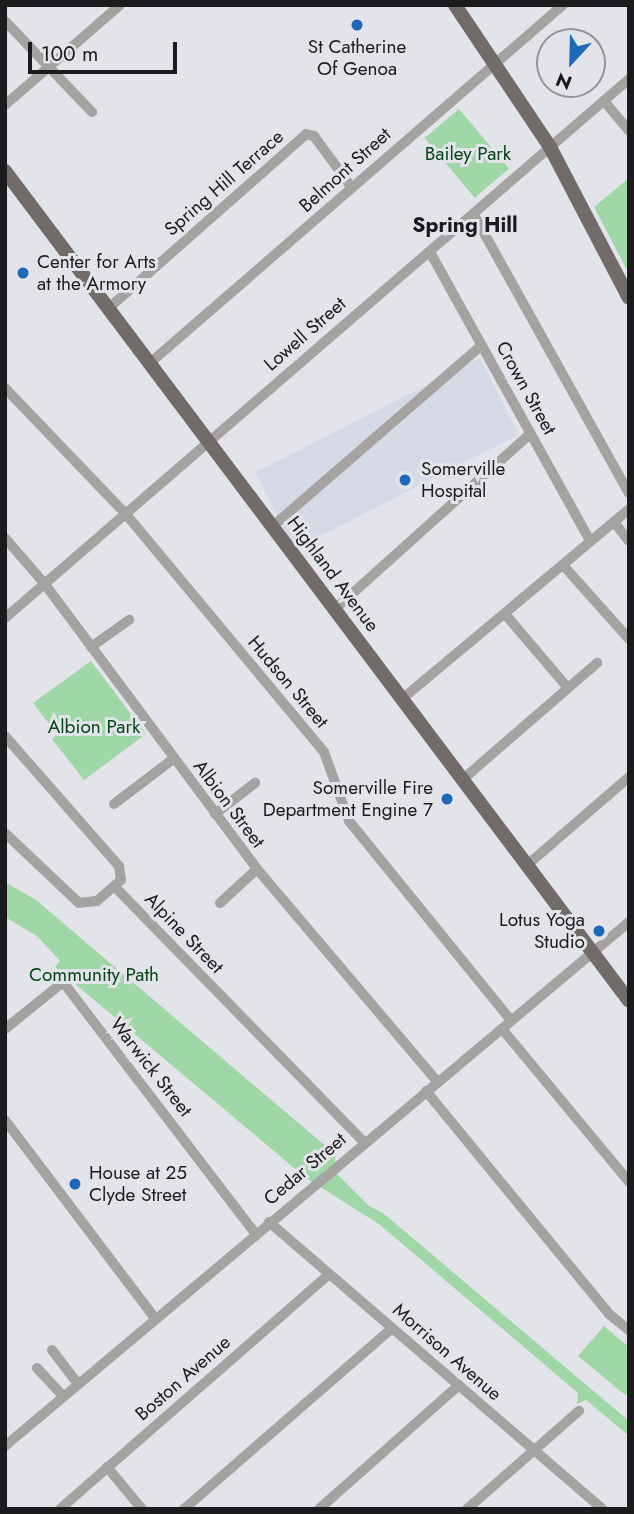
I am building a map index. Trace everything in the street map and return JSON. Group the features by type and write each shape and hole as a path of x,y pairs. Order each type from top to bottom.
{"main road":[{"path":"455,5 550,147 627,292"},
{"name":"Highland Avenue","path":"5,171 110,307 629,1001"}],"street":[{"path":"5,105 120,5"},
{"name":"Belmont Street","path":"151,362 563,5"},
{"path":"5,21 92,112"},
{"name":"Lowell Street","path":"5,618 629,79"},
{"path":"604,101 629,131"},
{"name":"Spring Hill Terrace","path":"110,307 306,134 314,136 352,188"},
{"path":"474,215 629,493"},
{"name":"Crown Street","path":"430,252 590,541"},
{"path":"273,526 482,345"},
{"name":"Hudson Street","path":"5,388 125,513 324,752 349,821 511,1020"},
{"path":"335,609 530,434"},
{"path":"402,699 629,509"},
{"path":"614,522 629,541"},
{"name":"Albion Street","path":"5,538 44,583 257,870 437,1081"},
{"path":"563,565 629,639"},
{"path":"505,614 568,688"},
{"path":"91,647 129,620"},
{"path":"462,780 597,663"},
{"name":"Alpine Street","path":"5,736 119,866 121,880 116,888 364,1142"},
{"path":"114,804 173,759"},
{"path":"526,866 629,777"},
{"path":"215,814 255,783"},
{"path":"5,833 79,903 88,905 116,888"},
{"path":"220,903 257,870"},
{"name":"Cedar Street","path":"5,1446 629,922"},
{"name":"Warwick Street","path":"5,1030 63,982 256,1233"},
{"path":"503,1030 629,1182"},
{"path":"426,1091 601,1304 629,1330"},
{"path":"5,1119 155,1318"},
{"name":"Morrison Avenue","path":"269,1222 603,1509"},
{"name":"Boston Avenue","path":"60,1509 329,1274"},
{"path":"184,1509 392,1328"},
{"path":"52,1350 78,1384"},
{"path":"37,1368 63,1396"},
{"path":"318,1509 459,1385"},
{"path":"467,1509 579,1412"},
{"path":"107,1467 142,1509"}],"shaded area":[{"name":"Somerville Hospital","path":"480,358 519,435 295,549 255,472"}],"green space":[{"name":"Bailey Park","path":"459,109 509,169 475,198 425,138"},
{"path":"629,178 629,269 627,270 594,207"},
{"name":"Albion Park","path":"91,661 146,734 84,780 52,739 57,734 33,703"},
{"name":"Community Path","path":"5,882 36,900 335,1154 336,1173 369,1206 383,1213 629,1421 629,1436 586,1400 577,1404 578,1393 379,1224 306,1178 55,967 60,961 37,936 5,917"},
{"path":"604,1326 629,1347 629,1391 625,1395 578,1356"}],"place":[{"name":"St Catherine Of Genoa","path":"357,25"},
{"name":"Center for Arts at the Armory","path":"23,273"},
{"name":"Somerville Hospital","path":"405,480"},
{"name":"Somerville Fire Department Engine 7","path":"447,799"},
{"name":"Lotus Yoga Studio","path":"599,931"},
{"name":"House at 25 Clyde Street","path":"75,1184"}],"district":[{"name":"Spring Hill","path":"465,225"}]}
